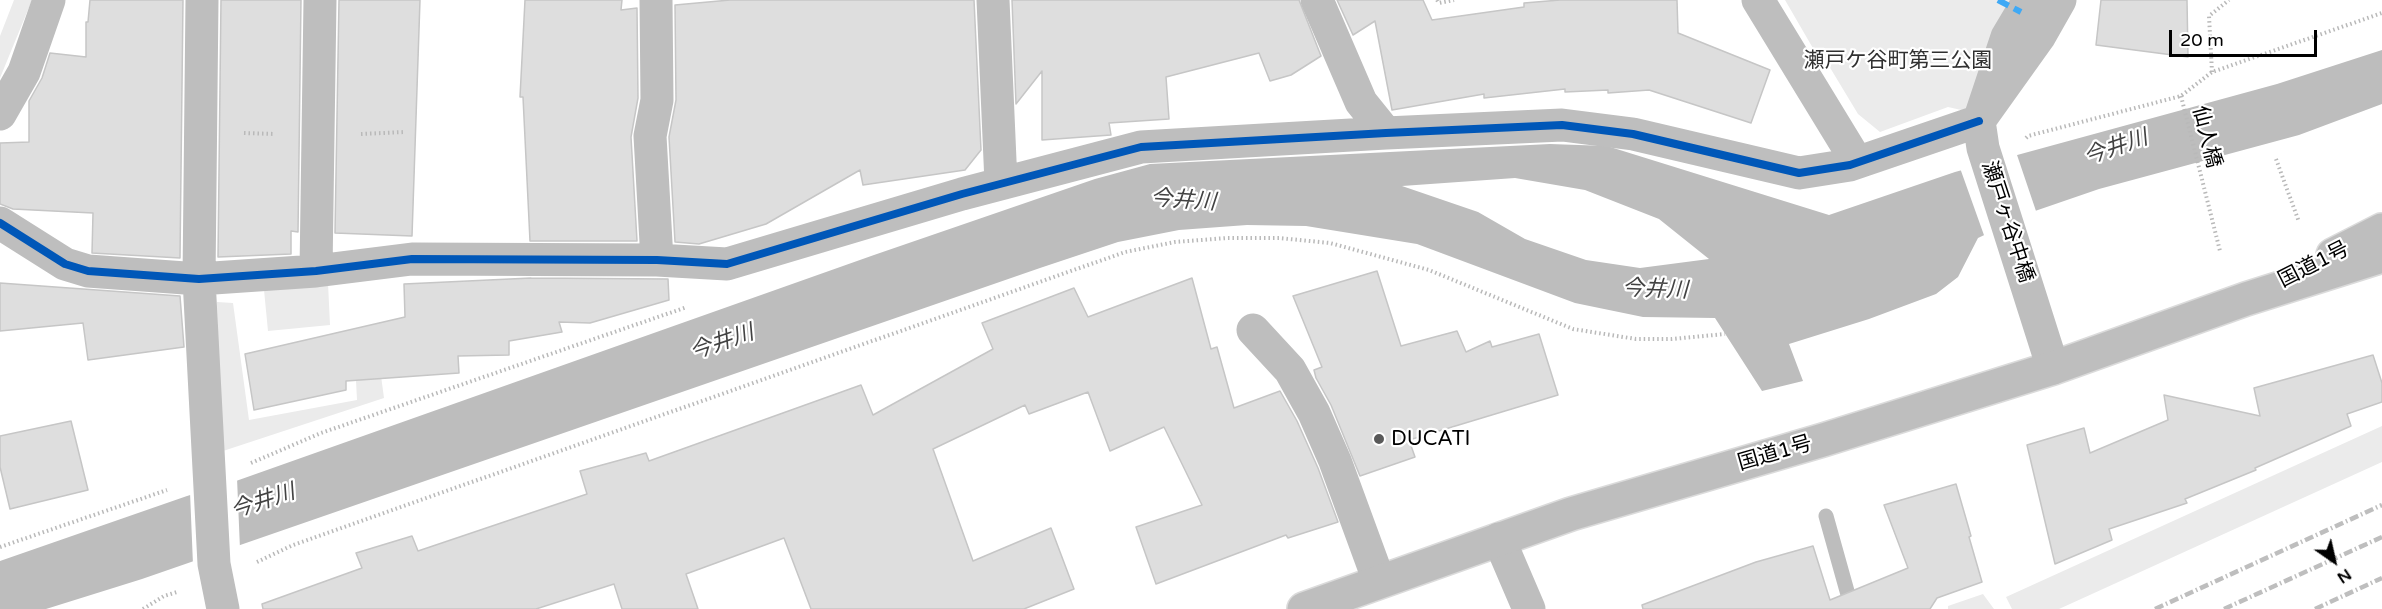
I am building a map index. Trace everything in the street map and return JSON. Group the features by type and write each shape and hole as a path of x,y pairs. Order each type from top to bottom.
{"main road":[{"path":"0,114 24,72 49,0"},
{"path":"202,0 199,279 208,479 218,584"},
{"path":"316,271 320,0"},
{"path":"656,0 657,100 650,136 657,260"},
{"path":"993,0 1001,183"},
{"path":"1317,0 1361,102 1386,133"},
{"path":"1758,0 1857,162"},
{"path":"0,223 65,264 88,271 199,279 316,271 412,259 657,260 727,264 1001,183 1141,147 1562,125 1633,135 1799,173 1981,134 2060,0"},
{"path":"1981,134 2016,4"},
{"name":"瀬戸ヶ谷中橋","path":"1981,134 2053,368"},
{"name":"国道1号","path":"2246,299 2382,230"},
{"name":"国道1号","path":"1304,609 1370,593 1499,539 1571,513 1823,440 2053,368 2246,299 2382,256"},
{"path":"1253,330 1290,370 1314,414 1335,461 1370,593"},
{"path":"1499,539 1529,609"}],"path":[{"path":"1437,0 1439,3 1454,0"},
{"path":"2212,72 2209,16 2229,0"},
{"path":"2028,136 2181,96 2212,72 2382,13"},
{"path":"2276,159 2299,222"},
{"path":"218,584 293,545 1125,252 1175,242 1227,238 1279,238 1330,243 1429,270 1574,330 1636,339 1672,339 1725,334"},
{"path":"0,547 178,486 208,479 321,433 687,307"}],"green space":[{"path":"14,0 32,0 0,78 0,36"},
{"name":"瀬戸ケ谷町第三公園","path":"1785,0 2014,0 1970,112 1948,107 1880,132 1858,114 1820,51 1814,50"},
{"path":"328,283 330,325 268,331 264,290"},
{"path":"217,302 233,303 249,420 357,400 354,342 376,339 384,398 220,452"},
{"path":"2382,426 2382,462 2059,609 2012,609 2006,597"},
{"path":"1983,594 1994,609 1948,609 1948,606"}],"water":[{"name":"今井川","path":"2382,50 2382,104 2299,135 2099,189 2035,211 1978,238 1958,277 1936,294 1869,319 1789,344 1803,381 1762,391 1715,318 1643,317 1575,303 1417,244 1306,226 1247,225 1179,230 1118,242 1040,268 142,579 46,609 0,609 0,561 236,481 874,255 1095,179 1150,164 1550,144 1607,146 1829,215 1955,172 2277,84","holes":["1515,178 1585,190 1659,219 1709,259 1640,268 1586,260 1525,239 1478,212 1402,186"]}],"pier":[{"path":"2016,152 2037,214 1985,238 1960,168"},
{"path":"237,478 240,549 193,565 190,492"}],"building":[{"path":"90,0 183,0 180,258 92,253 93,213 13,209 0,204 0,143 29,142 29,101 42,78 50,53 86,57 86,22 88,22"},
{"path":"221,0 301,0 298,232 291,231 291,254 218,257"},
{"path":"339,0 420,0 412,236 335,233"},
{"path":"525,0 622,0 621,10 637,8 638,98 631,137 637,241 530,241 523,97 520,97"},
{"path":"730,0 974,0 981,150 965,170 863,185 860,170 766,224 699,244 675,242 669,137 676,100 675,5"},
{"path":"1012,0 1299,0 1321,56 1291,75 1270,81 1259,53 1166,77 1169,119 1109,123 1111,135 1042,140 1042,71 1016,104"},
{"path":"1337,0 1423,0 1432,20 1524,7 1524,3 1560,0 1677,0 1678,33 1770,70 1751,123 1649,90 1608,93 1608,90 1565,92 1565,89 1484,98 1484,94 1392,110 1375,21 1353,35"},
{"path":"2101,0 2187,0 2188,57 2096,45"},
{"path":"1377,271 1401,346 1457,331 1466,352 1490,341 1492,347 1539,334 1558,395 1409,440 1415,457 1360,476 1331,405 1316,378 1314,370 1322,367 1293,296"},
{"path":"531,278 668,279 669,300 590,323 559,322 562,332 509,341 509,355 458,356 459,373 346,381 346,390 254,410 245,354 405,317 404,284"},
{"path":"1192,278 1211,349 1217,347 1234,408 1280,391 1297,421 1318,468 1338,522 1288,538 1286,535 1156,584 1136,527 1202,505 1164,427 1110,451 1088,392 1029,414 1025,405 933,449 973,561 1051,528 1074,589 1024,609 811,609 784,538 686,574 698,609 622,609 614,584 536,609 263,609 262,604 362,568 356,553 412,536 418,551 587,494 580,471 646,453 649,461 861,385 873,415 993,349 982,323 1074,288 1088,317"},
{"path":"0,283 180,296 184,347 88,360 83,323 0,331"},
{"path":"2373,355 2382,383 2382,402 2347,414 2351,426 2255,468 2256,470 2185,499 2187,503 2109,529 2112,540 2055,564 2027,445 2084,428 2090,453 2168,420 2164,395 2260,416 2254,388"},
{"path":"71,421 88,490 10,509 0,467 0,436"},
{"path":"1956,484 1982,582 1937,598 1930,609 1643,609 1642,605 1756,562 1813,546 1830,600 1908,568 1884,505"}],"waterway":[{"path":"1826,516 1852,609"}],"railway":[{"path":"2155,609 2382,505"},
{"path":"2224,609 2382,537"},
{"path":"2315,609 2382,578"}],"marked path":[{"path":"1998,0 2021,12"}],"cycle path":[{"path":"0,223 65,264 88,271 199,279 316,271 412,259 657,260 727,264 962,194 1141,147 1562,125 1633,134 1799,173 1850,165 1979,121"}],"place":[{"name":"DUCATI","path":"1379,439"}]}
